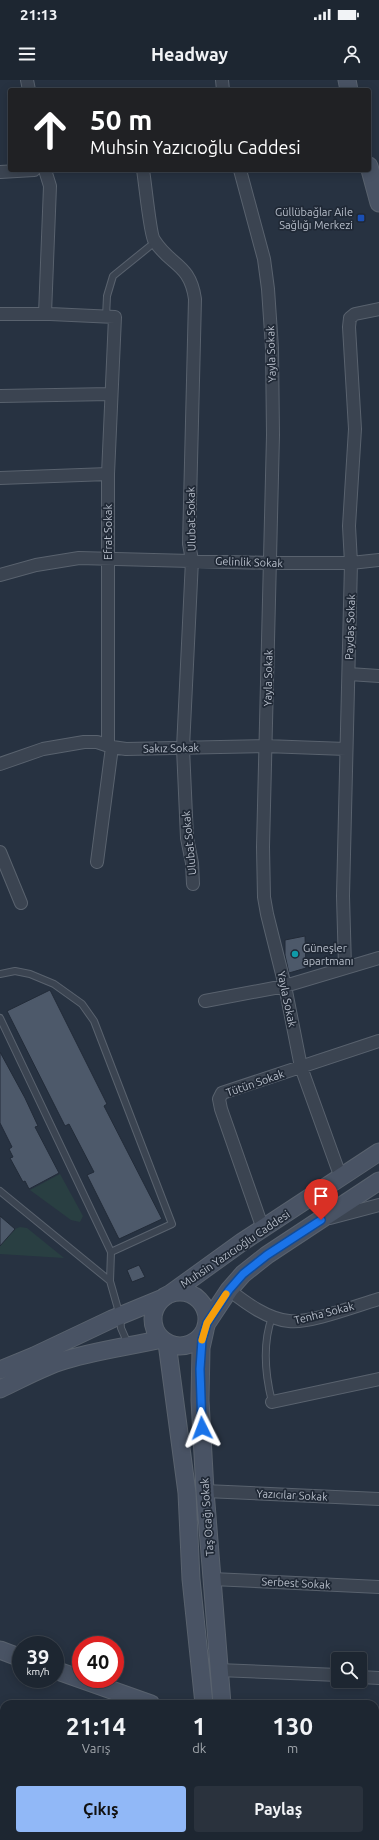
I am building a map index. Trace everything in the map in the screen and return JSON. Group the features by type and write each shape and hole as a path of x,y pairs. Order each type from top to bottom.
{"street":[{"path":"45,314 50,186 46,172"},
{"path":"143,172 153,239 155,242"},
{"name":"Yayla Sokak","path":"241,172 264,259 268,289 273,385 270,564 262,847 264,897 270,931 285,986 301,1067 341,1178"},
{"path":"371,172 379,203"},
{"name":"Ulubat Sokak","path":"155,242 186,272 193,286 195,299 189,544 192,560 183,748 187,838 192,863 193,884"},
{"name":"Paydaş Sokak","path":"345,967 343,896 352,563 349,526 355,429 350,363 350,318 355,314 379,309"},
{"path":"0,314 45,314 110,317"},
{"name":"Efrat Sokak","path":"97,862 110,747 108,474 111,394 110,317"},
{"path":"0,396 111,394"},
{"path":"0,478 108,474"},
{"name":"Gelinlik Sokak","path":"0,575 36,565 79,558 192,560 270,564 352,563 379,560"},
{"path":"349,674 379,676"},
{"name":"Sakız Sokak","path":"0,764 43,749 84,742 97,742 110,747 126,749 265,746 346,749"},
{"path":"0,852 21,904"},
{"path":"205,1001 285,986 379,958"},
{"name":"Tütün Sokak","path":"263,1229 219,1099 222,1093 379,1041"},
{"name":"Muhsin Yazıcıoğlu Caddesi","path":"0,1370 34,1356 112,1319 167,1296 263,1229 379,1152"},
{"name":"Muhsin Yazıcıoğlu Caddesi","path":"206,1326 229,1290 243,1274 267,1255 379,1181"},
{"path":"321,1220 379,1205"},
{"name":"Tenha Sokak","path":"229,1290 245,1302 272,1317 289,1322 302,1321 379,1299"},
{"path":"0,1389 58,1362 94,1352 164,1341 177,1346 186,1346 201,1337 206,1326 206,1309 198,1298 185,1292 167,1296 158,1303 152,1318 153,1326 164,1341"},
{"name":"Taş Ocağı Sokak","path":"206,1326 202,1348 200,1387 205,1491 222,1700"},
{"name":"Taş Ocağı Sokak","path":"164,1341 187,1493 191,1579 204,1700"},
{"path":"272,1402 379,1380"},
{"path":"187,1493 205,1491"},
{"name":"Yazıcılar Sokak","path":"205,1491 379,1499"},
{"path":"191,1579 212,1579"},
{"name":"Serbest Sokak","path":"212,1579 379,1587"},
{"path":"0,1650 12,1655"},
{"path":"200,1669 331,1676"},
{"path":"64,1673 140,1700"},
{"path":"367,1677 379,1678"}],"lane":[{"path":"110,317 108,296 113,276 155,242"},
{"path":"0,974 15,971 30,974 54,984 82,1004 94,1021 172,1224 111,1252"},
{"path":"0,1018 111,1252 110,1282 120,1316 121,1328 130,1347"},
{"path":"0,1191 110,1282"},
{"path":"272,1317 268,1330 266,1368 272,1402"}],"green space":[{"path":"60,1174 83,1216 80,1222 71,1220 30,1190"},
{"path":"20,1227 27,1228 64,1258 0,1254 0,1244 15,1229"}],"building":[{"name":"Güneşler apartmanı","path":"305,936 306,968 289,973 285,955 285,940"},
{"path":"50,990 107,1104 104,1106 162,1219 119,1239 87,1175 94,1172 69,1124 65,1126 7,1011"},
{"path":"0,1052 25,1098 38,1126 35,1127 59,1173 29,1189 25,1181 23,1182 10,1158 13,1157 9,1149 12,1147 0,1123"},
{"path":"0,1216 15,1229 0,1246"},
{"path":"139,1265 145,1277 132,1282 127,1270"}],"slow traffic":[{"path":"202,1340 207,1323 226,1294"}],"place":[{"name":"Güllübağlar Aile Sağlığı Merkezi","path":"361,218"},
{"name":"Güneşler apartmanı","path":"295,954"}],"route":[{"path":"202,1428 200,1369 202,1340 207,1323 229,1290 243,1274 267,1255 321,1220"}]}
